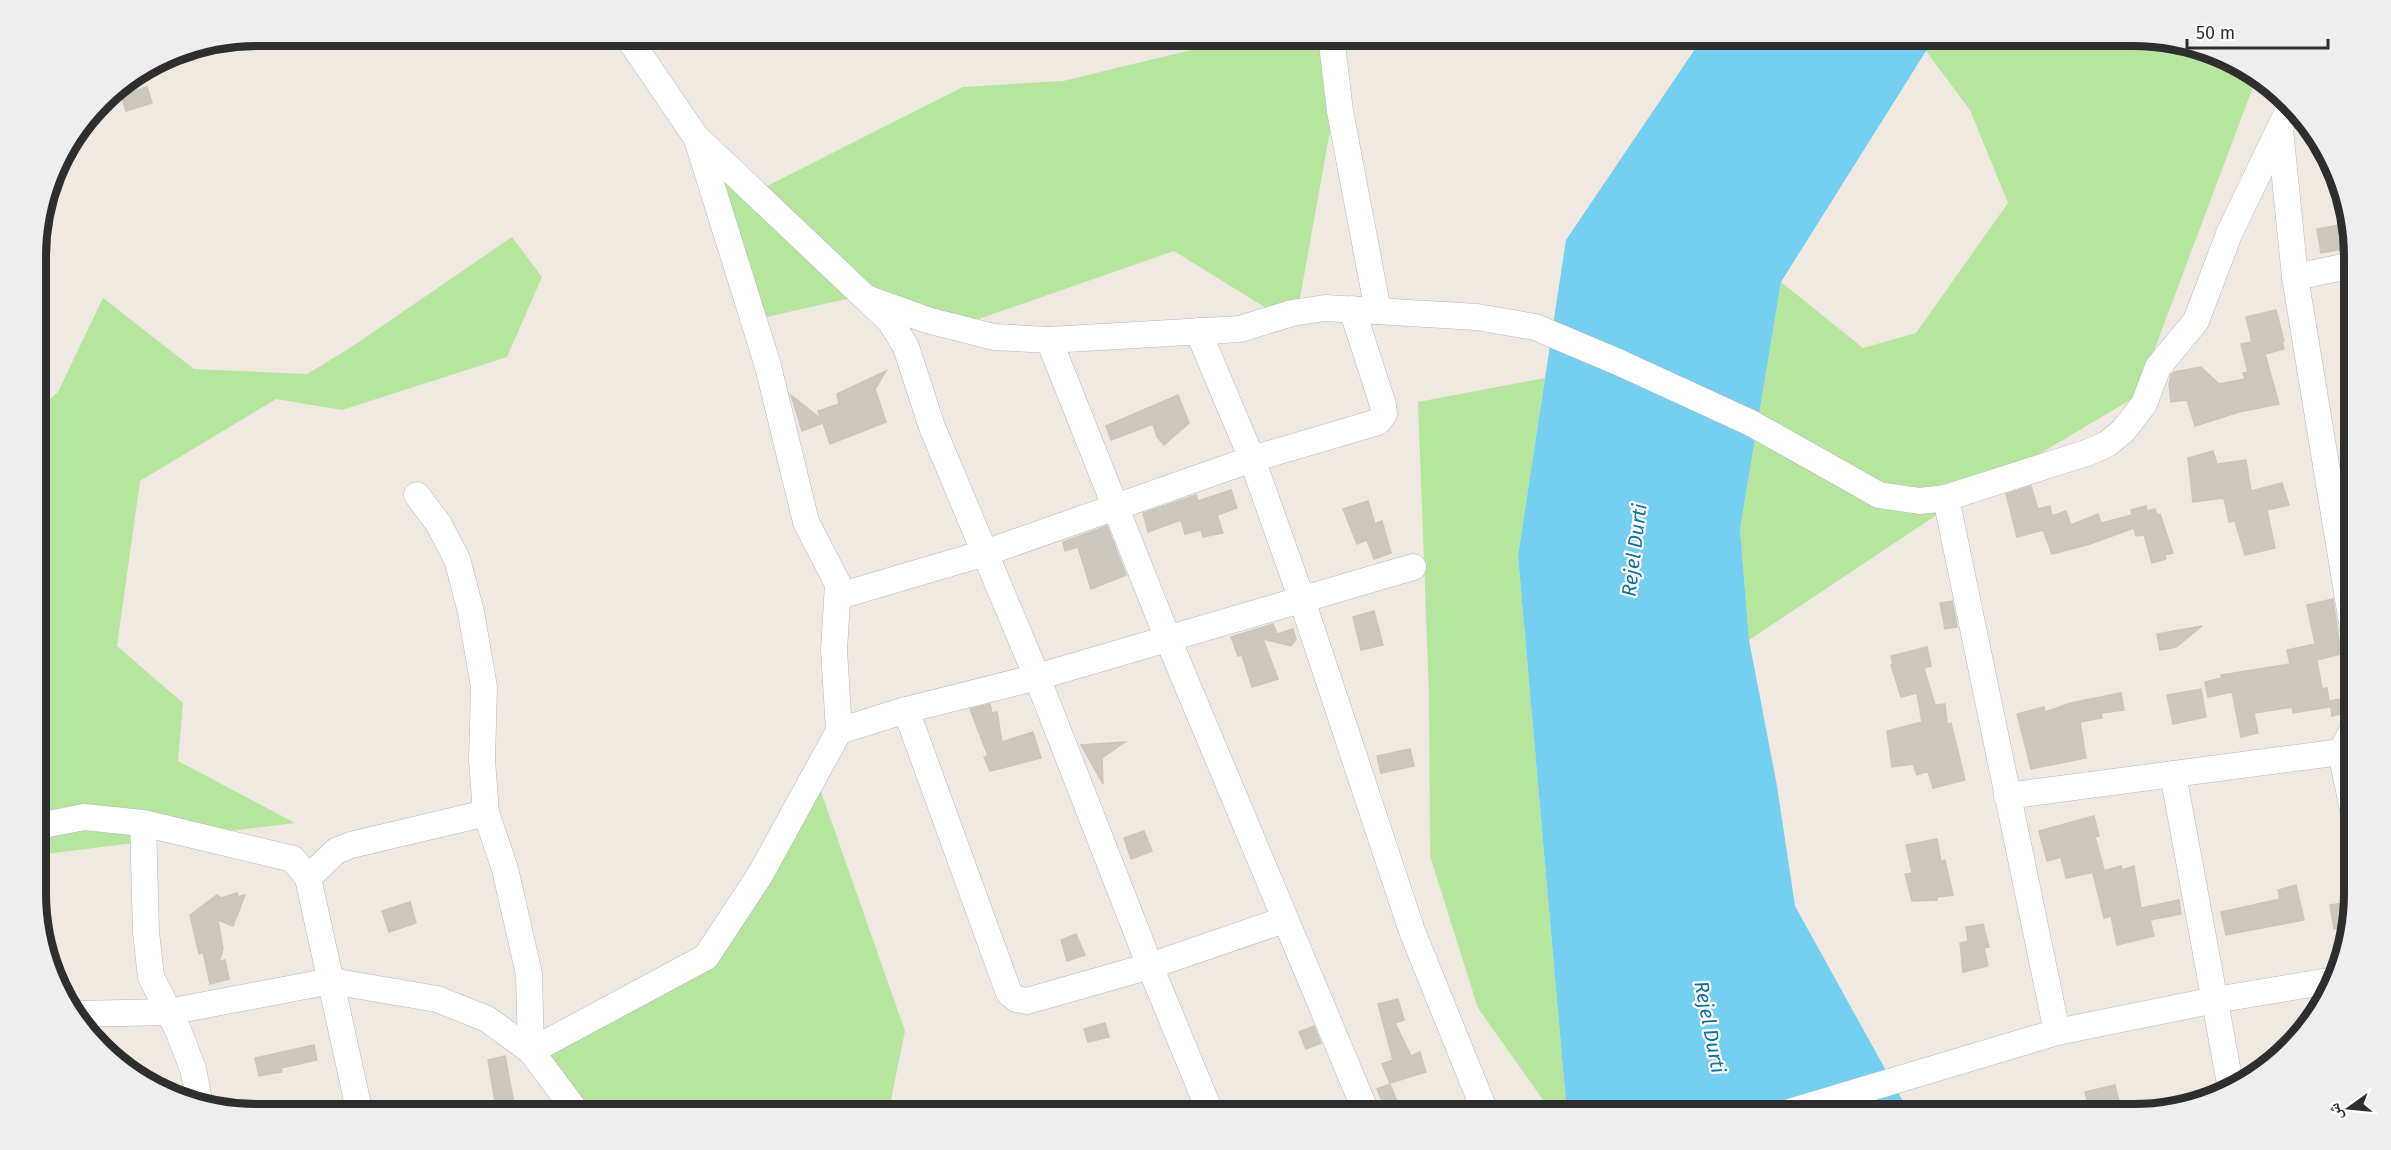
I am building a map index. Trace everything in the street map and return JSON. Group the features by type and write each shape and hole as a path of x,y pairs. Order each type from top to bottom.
{"street":[{"path":"1331,46 1340,111 1378,311"},
{"path":"634,47 696,137 890,321 906,347 932,427 1037,677 1149,966 1207,1103"},
{"path":"866,298 927,320 994,337 1049,340 1240,329 1292,314 1325,309 1477,317 1535,327 1751,423 1879,495 1920,501 1946,498 2089,452 2107,444 2123,430 2144,404 2158,367 2196,321 2229,234 2285,118"},
{"path":"2285,118 2295,277 2344,552"},
{"path":"531,1051 706,957 760,875 839,731 834,650 839,596 832,569 806,522 768,366 696,137"},
{"path":"2295,277 2344,268"},
{"path":"839,596 984,553 1116,509 1252,459 1378,422 1384,414 1352,309"},
{"path":"1198,331 1252,459 1302,600 1412,931 1482,1103"},
{"path":"1049,340 1168,639 1362,1103"},
{"path":"417,495 438,523 457,559 471,612 484,687 482,760 486,813 505,869 529,974 531,1051"},
{"path":"1946,498 2057,1032"},
{"path":"839,731 906,710 1037,677 1413,567"},
{"path":"906,710 1009,993 1016,999 1027,1001 1149,966 1284,920"},
{"path":"2344,746 2341,752 2344,766"},
{"path":"2007,796 2341,752"},
{"path":"2173,774 2229,1081"},
{"path":"308,878 336,851 351,845 486,813"},
{"path":"46,825 84,818 143,823 293,859 308,878 358,1104"},
{"path":"143,823 146,932 151,977 193,1070 198,1094"},
{"path":"85,1014 168,1012 331,981 437,999 487,1019 531,1051 570,1104"},
{"path":"1819,1103 2057,1032 2215,1000 2325,982"}],"green space":[{"path":"1206,46 1323,46 1333,114 1295,326 1174,251 970,322 873,292 767,186 963,87 1063,81"},
{"path":"1933,46 2161,48 2188,54 2227,68 2254,84 2137,396 1941,512 1749,640 1740,529 1781,282 1863,348 1916,333 2008,203 1970,110 1926,51"},
{"path":"711,161 855,297 758,319"},
{"path":"512,237 542,277 507,357 342,410 276,399 140,481 117,646 183,703 178,761 295,823 46,854 47,402 58,392 103,298 194,369 307,374 350,348"},
{"path":"1545,378 1518,556 1566,1103 1545,1103 1478,1008 1430,856 1429,694 1418,402"},
{"path":"819,786 905,1031 890,1104 581,1104 550,1055 711,961"}],"water":[{"name":"Rejel Durti","path":"1697,46 1933,46 1926,51 1781,282 1740,529 1749,640 1777,786 1795,906 1904,1103 1566,1103 1518,556 1566,240"}],"building":[{"path":"147,87 152,103 126,111 122,97"},
{"path":"2339,225 2343,249 2321,253 2317,229"},
{"path":"2276,310 2284,349 2265,354 2279,404 2239,412 2195,426 2187,400 2171,402 2169,384 2171,375 2174,372 2201,367 2219,384 2245,379 2243,373 2248,372 2241,344 2252,342 2246,317"},
{"path":"886,371 875,389 886,422 830,444 823,423 802,431 791,395 821,419 818,411 839,404 837,394"},
{"path":"1178,395 1189,423 1164,445 1157,437 1153,424 1111,440 1106,426"},
{"path":"2213,451 2217,464 2246,460 2251,491 2282,483 2289,505 2267,510 2275,548 2245,555 2235,521 2229,522 2224,498 2193,502 2188,458"},
{"path":"2031,486 2038,509 2050,506 2052,516 2066,511 2071,525 2098,514 2101,523 2132,515 2131,510 2146,506 2147,511 2155,509 2157,515 2160,514 2173,553 2165,555 2166,559 2152,563 2144,535 2136,536 2134,528 2090,544 2052,554 2043,530 2017,537 2006,494"},
{"path":"1231,490 1237,508 1217,515 1223,533 1203,537 1201,530 1185,534 1181,520 1148,532 1143,513 1196,495 1198,501"},
{"path":"1368,501 1375,524 1382,521 1391,553 1374,559 1367,540 1357,544 1343,509"},
{"path":"1107,526 1126,575 1091,589 1078,547 1065,551 1063,542"},
{"path":"2333,599 2341,654 2317,660 2322,689 2327,688 2330,707 2293,713 2292,707 2254,713 2258,733 2241,737 2232,692 2208,697 2205,682 2222,678 2221,675 2290,664 2287,650 2315,644 2307,605"},
{"path":"1952,601 1957,627 1945,629 1940,603"},
{"path":"1374,611 1383,645 1361,650 1353,617"},
{"path":"1273,624 1277,634 1293,629 1296,639 1291,646 1263,639 1278,679 1252,687 1242,655 1238,656 1231,637"},
{"path":"2202,626 2176,647 2160,650 2157,634"},
{"path":"1927,647 1931,666 1924,668 1935,705 1945,704 1947,724 1951,723 1965,780 1933,788 1928,771 1917,775 1913,764 1892,767 1887,731 1922,722 1917,693 1901,697 1891,665 1893,664 1891,656"},
{"path":"2201,689 2206,717 2173,724 2167,695"},
{"path":"2121,693 2124,710 2101,713 2102,718 2080,722 2086,758 2031,769 2017,714 2044,707 2045,712 2071,703"},
{"path":"2344,698 2344,713 2332,716 2330,701"},
{"path":"990,704 992,713 997,712 1002,742 1033,732 1041,758 990,771 984,757 988,756 970,709"},
{"path":"1125,742 1102,758 1103,784 1081,745"},
{"path":"1410,749 1414,766 1381,773 1377,756"},
{"path":"2094,816 2099,836 2095,837 2104,870 2066,878 2061,857 2047,861 2039,831"},
{"path":"1144,831 1152,851 1131,859 1124,838"},
{"path":"1937,839 1941,862 1945,860 1953,895 1937,897 1937,900 1912,901 1905,874 1912,873 1906,845"},
{"path":"2121,866 2122,870 2134,866 2141,908 2179,900 2181,914 2150,920 2154,936 2117,945 2111,916 2104,918 2093,874"},
{"path":"2296,885 2304,920 2226,935 2221,912 2280,899 2278,890"},
{"path":"237,893 238,897 245,895 233,926 218,920 223,949 219,962 225,960 229,979 210,984 203,952 199,954 190,915 217,895 221,898"},
{"path":"410,902 416,923 389,932 382,911"},
{"path":"2344,903 2341,928 2334,929 2330,905"},
{"path":"1983,924 1989,947 1984,948 1988,966 1963,972 1960,943 1968,941 1966,927"},
{"path":"1076,934 1085,955 1067,961 1061,940"},
{"path":"1398,999 1404,1020 1395,1023 1411,1056 1420,1052 1426,1072 1390,1083 1382,1064 1393,1060 1378,1004"},
{"path":"1105,1023 1109,1037 1088,1042 1084,1029"},
{"path":"1314,1026 1321,1043 1306,1049 1299,1032"},
{"path":"314,1045 317,1060 281,1068 282,1072 259,1076 255,1058"},
{"path":"505,1056 514,1104 495,1104 488,1060"},
{"path":"1390,1084 1398,1103 1383,1103 1377,1089"},
{"path":"2115,1085 2119,1103 2088,1103 2085,1092"}]}
